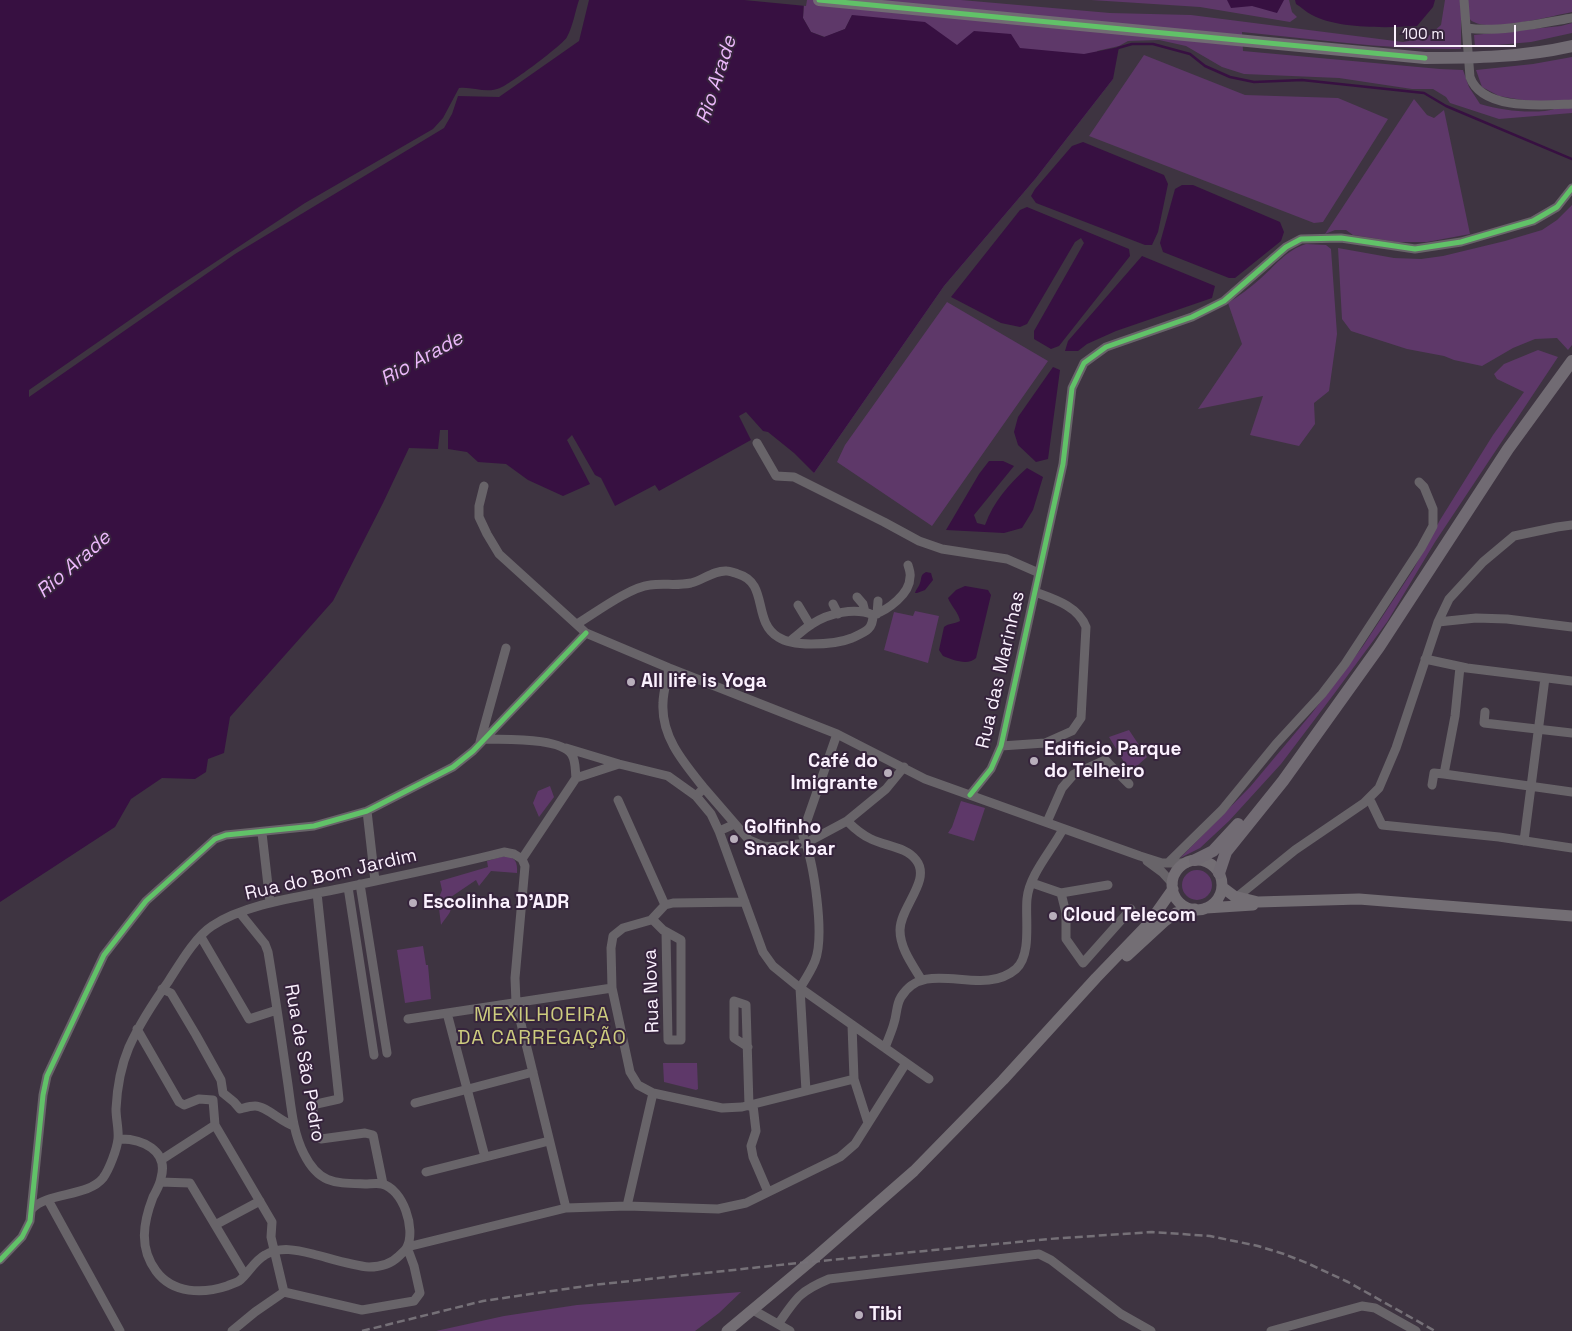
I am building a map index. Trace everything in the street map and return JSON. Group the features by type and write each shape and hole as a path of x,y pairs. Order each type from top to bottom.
{"main road":[{"path":"819,0 1425,58 1510,55 1572,46"},
{"path":"1219,874 1226,852 1283,781 1379,647 1508,449 1572,361"},
{"path":"727,1331 914,1171 1004,1080 1096,978 1149,923 1173,886 1175,874 1191,861 1213,851 1219,846 1319,729"},
{"path":"1191,861 1209,863 1219,874 1222,887 1235,901 1261,905 1289,902"},
{"path":"1173,886 1176,896 1181,903 1187,907 1200,909 1217,900 1222,887"},
{"path":"1069,1010 1176,913 1235,901 1289,902 1359,899 1572,916"}],"street":[{"path":"1464,0 1470,78 1473,87 1484,95 1508,102 1536,105 1572,104"},
{"path":"1467,32 1572,18"},
{"name":"Rua das Marinhas","path":"970,795 991,769 1001,746 1063,464 1072,388 1084,363 1106,347 1192,317 1224,301 1286,247 1301,239 1341,238 1415,249 1461,242 1533,221 1556,207 1572,188"},
{"path":"756,444 776,476 794,477 919,541 942,549 1007,559 1039,573"},
{"path":"1168,863 1222,810 1276,744 1322,694 1350,657 1421,548 1433,526 1433,509 1420,482"},
{"path":"484,486 478,506 479,517 499,554 586,633 837,734 925,779 1140,856 1168,863 1191,861"},
{"path":"1235,901 1295,850 1368,803 1379,788 1396,748 1438,622 1449,599 1483,562 1514,536 1572,525"},
{"path":"790,641 825,616 884,611 908,587 911,576 908,565"},
{"path":"577,624 635,590 650,585 672,586 693,582 717,572 728,570 743,575 754,584 759,598 761,613 768,628 779,638 801,644 824,644 846,640 867,631 873,624 872,613 878,601"},
{"path":"1001,746 1045,743 1072,731 1080,718 1086,627 1082,617 1062,603 1035,592"},
{"path":"857,597 872,613"},
{"path":"833,604 838,614"},
{"path":"798,605 810,625"},
{"path":"1438,622 1476,618 1508,619 1572,627"},
{"path":"0,1260 22,1237 30,1221 43,1096 47,1076 104,955 146,901 215,839 226,835 314,826 367,811 453,767 483,742 586,633"},
{"path":"483,742 506,648"},
{"path":"1425,660 1460,667 1572,681"},
{"path":"1444,774 1455,716 1460,667"},
{"path":"669,668 662,703 664,722 675,750 704,788 749,840 763,846 774,847 806,843 847,821 886,789 904,767"},
{"path":"1524,841 1546,678"},
{"path":"1485,712 1484,723 1572,733"},
{"path":"806,1091 800,988 815,961 820,938 815,888 803,836 837,734"},
{"path":"483,742 550,743 619,764 668,776 696,796 711,814 736,873 763,952 773,966 800,988 929,1079"},
{"path":"562,747 571,753 575,764 576,778 522,859 525,866 515,978 516,1003 566,1208"},
{"path":"1047,822 1062,788 1074,774 1105,760 1129,784"},
{"path":"576,778 619,764"},
{"path":"1432,785 1434,774 1444,774 1572,792"},
{"path":"696,796 704,788"},
{"path":"618,800 665,905"},
{"path":"1368,803 1382,825 1572,848"},
{"path":"367,811 375,881"},
{"path":"847,821 870,839 910,853 920,865 920,879 906,906 900,930 903,946 921,979"},
{"path":"719,832 735,824"},
{"path":"885,1048 902,995 921,979 939,978 977,982 1007,975 1018,968 1025,953 1027,898 1034,874 1054,846 1062,829"},
{"path":"262,832 270,903"},
{"name":"Rua do Bom Jardim","path":"32,1210 38,1202 95,1185 108,1171 118,1140 116,1110 119,1081 127,1051 137,1029 179,962 210,927 227,917 270,903 504,852 514,854 522,859"},
{"path":"1140,856 1162,872 1173,886"},
{"path":"1032,883 1061,893 1108,885"},
{"path":"360,884 388,1053"},
{"path":"348,887 374,1055"},
{"path":"117,1125 132,1138 152,1148 160,1160 162,1168 160,1182 148,1214 144,1240 148,1258 157,1273 168,1283 195,1292 210,1291 224,1287 238,1282 264,1255 275,1251 296,1250 367,1267 383,1266 395,1260 407,1247 410,1233 409,1219 398,1196 383,1184 373,1135 365,1132 317,1138 312,1105 339,1099 317,893"},
{"path":"1061,893 1066,913 1066,940 1083,963 1131,909"},
{"path":"745,902 683,902 665,905 652,919 624,928 613,936 611,948 612,988 630,1072 638,1085 653,1093 722,1108 751,1105 854,1079"},
{"name":"Rua de São Pedro","path":"240,913 265,944 268,952 294,1126 304,1154 310,1165 320,1176 334,1183 383,1184"},
{"name":"Rua Nova","path":"652,919 666,932 681,940 681,1040 668,1040 666,932"},
{"path":"201,937 249,1019 277,1010"},
{"path":"165,986 221,1080 223,1093 240,1109 256,1106 264,1108 285,1123 294,1126"},
{"path":"408,1019 612,988"},
{"path":"447,1014 484,1157"},
{"path":"852,1025 854,1079 868,1123"},
{"path":"137,1029 179,1102 184,1105 200,1099 213,1100 223,1093"},
{"path":"748,1047 751,1105 756,1132 751,1146 753,1157 768,1192"},
{"path":"407,1247 566,1208 627,1206 718,1209 746,1203 840,1158 855,1144 906,1063"},
{"path":"415,1103 533,1072"},
{"path":"627,1206 653,1093"},
{"path":"213,1100 215,1126 272,1222 271,1237 284,1292"},
{"path":"160,1160 215,1126"},
{"path":"118,1140 132,1138"},
{"path":"426,1172 549,1141"},
{"path":"160,1182 190,1183 244,1275"},
{"path":"48,1200 120,1331"},
{"path":"215,1225 260,1201"},
{"path":"232,1331 284,1292 362,1310 414,1301 420,1293 414,1266 407,1247"},
{"path":"779,1323 794,1300 802,1292 829,1279 1039,1254 1051,1260 1121,1314 1152,1331"},
{"path":"1271,1331 1362,1306 1375,1308 1416,1331"},
{"path":"753,1310 790,1331"}],"shaded area":[{"path":"804,0 961,0 1110,13 1191,15 1403,42 1426,38 1441,25 1445,0 1461,0 1461,49 1379,46 1242,32 1243,51 1463,70 1469,87 1480,104 1529,112 1572,107 1572,113 1499,119 1450,103 1446,97 1433,89 1412,89 1339,78 1244,74 1222,67 1186,46 1159,40 1128,41 1119,46 1097,51 1113,79 1036,178 944,286 814,473 795,447 852,15 845,29 825,37 811,32 803,18"},
{"path":"1091,0 1289,0 1292,12 1297,17 1290,22 1200,7"},
{"path":"1467,0 1572,0 1572,12 1522,22 1482,25 1473,22 1468,17"},
{"path":"1572,23 1572,33 1531,42 1475,47 1474,35 1561,26"},
{"path":"1144,55 1245,95 1338,98 1388,119 1323,222 1314,223 1089,136"},
{"path":"1572,57 1572,102 1528,101 1499,96 1482,87 1476,70 1533,64"},
{"path":"1414,99 1427,115 1434,118 1444,110 1470,234 1427,242 1398,242 1353,235 1346,230 1335,230 1325,234"},
{"path":"1572,205 1572,345 1568,350 1557,338 1535,339 1513,348 1482,366 1407,349 1351,331 1342,319 1338,248 1394,258 1421,259 1443,256 1542,230 1557,220"},
{"path":"1306,244 1326,245 1331,249 1337,334 1329,391 1314,403 1315,424 1299,446 1250,435 1263,396 1198,409 1242,344 1228,303 1252,286 1292,250"},
{"path":"947,302 1048,361 932,526 837,462 845,445"},
{"path":"1538,350 1558,357 1435,542 1387,622 1281,764 1229,821 1200,848 1180,858 1250,787 1312,713 1363,646 1413,570 1440,520 1493,435 1524,392 1497,379 1494,374 1504,364"},
{"path":"915,611 939,616 928,663 884,650 894,612 913,616"},
{"path":"1129,730 1147,757 1130,772 1109,737"},
{"path":"550,786 554,797 539,817 533,803 538,791"},
{"path":"961,801 985,808 974,841 948,833"},
{"path":"501,857 512,858 516,862 517,873 491,871 479,886 476,880 448,899 451,910 441,925 438,900 442,890 440,881 488,867 487,861"},
{"path":"1197,870 1208,874 1212,885 1208,896 1197,900 1186,896 1182,885 1186,874"},
{"path":"423,946 426,965 428,965 431,999 405,1003 397,950"},
{"path":"663,1063 697,1063 698,1089 664,1082"},
{"path":"741,1292 719,1313 695,1331 436,1331 504,1316 577,1305"}],"water":[{"name":"Rio Arade","path":"0,0 579,0 572,24 564,41 524,72 495,90 459,88 443,118 433,129 305,203 170,292 29,390 29,397 235,254 444,128 452,114 458,96 499,97 579,41 589,0 804,0 803,18 811,32 824,37 845,29 852,15 925,22 957,45 974,31 1011,34 1020,48 1084,54 1119,47 1113,79 1036,178 944,286 814,473 794,453 768,432 763,431 746,412 739,416 751,440 659,491 655,485 615,506 601,478 595,475 572,435 567,440 590,484 563,496 528,480 506,464 478,462 467,452 448,449 448,430 440,430 438,449 409,448 333,601 230,717 224,753 208,759 206,772 195,779 162,778 131,799 115,827 0,902"},
{"path":"1227,0 1284,0 1277,13 1252,6 1231,8"},
{"path":"1295,0 1435,0 1433,7 1417,26 1392,27 1349,25 1323,20 1296,4"},
{"path":"1083,142 1164,175 1168,184 1158,232 1152,245 1145,245 1036,203 1031,196 1072,146"},
{"path":"1182,185 1193,185 1280,222 1284,232 1281,241 1235,278 1229,278 1163,252 1160,243 1175,189"},
{"path":"1027,207 1129,249 1130,256 1059,346 1051,349 1034,339 1034,331 1084,243 1081,238 1075,242 1027,324 1020,327 1001,323 951,297 1020,210"},
{"path":"1142,256 1215,286 1212,298 1116,331 1087,344 1078,351 1065,351 1068,341"},
{"path":"1053,367 1060,370 1048,459 1036,462 1018,445 1014,432 1018,417"},
{"path":"989,461 1003,461 1014,466 974,515 977,523 985,525 1002,494 1027,468 1043,477 1033,510 1022,528 1004,533 946,530 979,474"},
{"path":"926,572 931,573 933,580 925,590 915,593 922,575"},
{"path":"965,586 988,590 991,595 976,658 969,662 943,656 939,650 944,627 960,621 948,598 956,590"}],"pier":[{"path":"744,0 807,0 806,6"}],"waterway":[{"path":"1118,48 1132,44 1153,44 1190,54 1205,66 1230,77 1254,82 1302,80 1424,93 1446,106 1572,159"}],"railway":[{"path":"362,1331 483,1301 593,1285 1049,1239 1152,1232 1210,1236 1258,1246 1284,1254 1348,1282 1435,1331"}],"cycle path":[{"path":"819,0 1425,58"},
{"path":"970,795 991,769 1001,746 1063,464 1072,388 1084,363 1106,347 1192,317 1224,301 1286,247 1301,239 1341,238 1415,249 1461,242 1533,221 1557,207 1572,188"},
{"path":"0,1260 22,1237 30,1221 43,1095 47,1076 104,955 146,901 215,839 226,835 314,826 367,811 453,767 473,751 586,633"}],"place":[{"name":"All life is Yoga","path":"631,682"},
{"name":"Edificio Parque do Telheiro","path":"1034,761"},
{"name":"Café do Imigrante","path":"888,773"},
{"name":"Golfinho Snack bar","path":"734,839"},
{"name":"Escolinha D'ADR","path":"413,903"},
{"name":"Cloud Telecom","path":"1053,916"},
{"name":"Tibi","path":"859,1315"}],"district":[{"name":"MEXILHOEIRA DA CARREGAÇÃO","path":"542,1028"}]}
